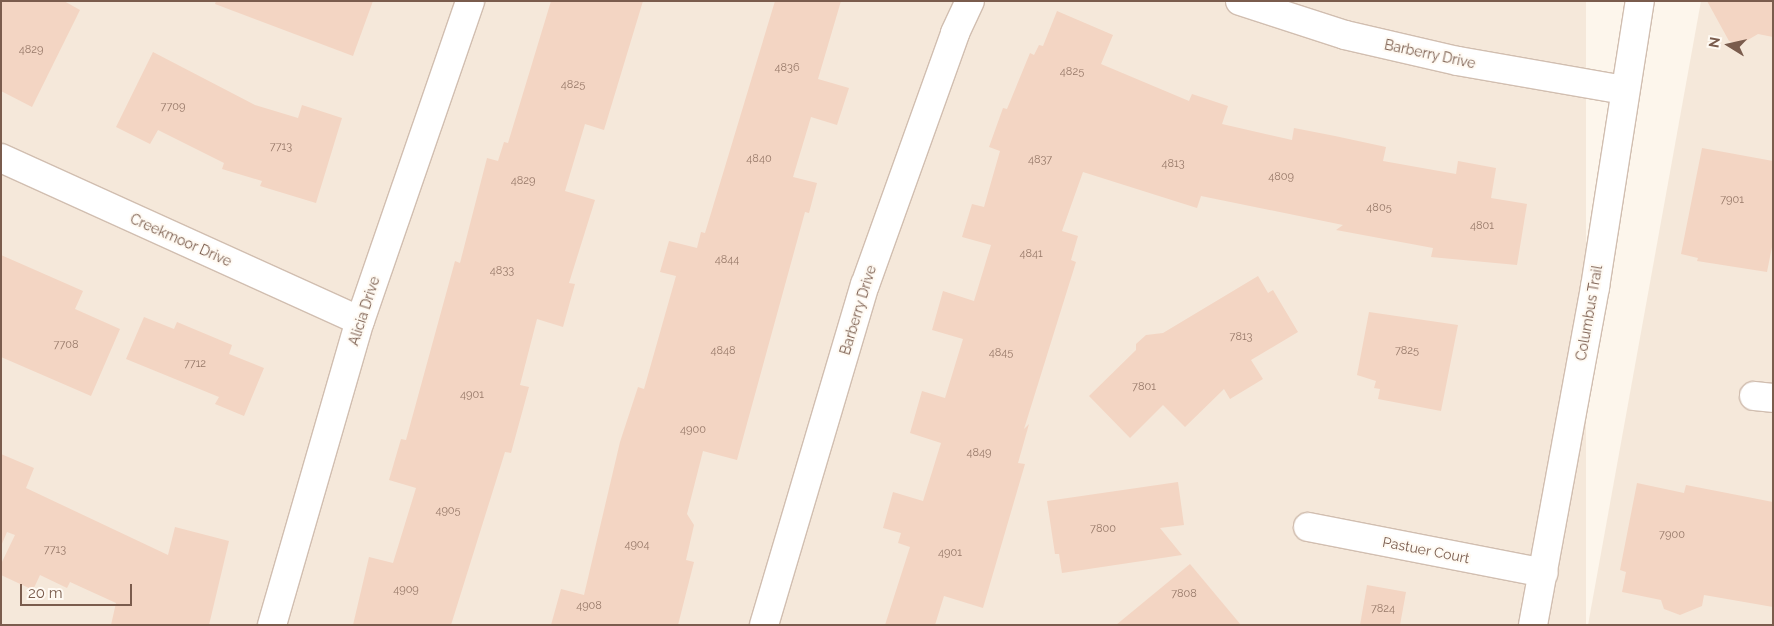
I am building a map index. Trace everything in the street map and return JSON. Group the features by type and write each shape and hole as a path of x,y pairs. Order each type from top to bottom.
{"street":[{"name":"Alicia Drive","path":"272,625 360,321 470,1"},
{"name":"Barberry Drive","path":"764,625 865,285 955,33 970,1"},
{"name":"Barberry Drive","path":"1240,1 1345,35 1458,61 1624,90"},
{"name":"Columbus Trail","path":"1533,625 1595,287 1624,90 1640,1"},
{"name":"Creekmoor Drive","path":"1,158 360,321"},
{"name":"Pastuer Court","path":"1308,527 1544,573"}],"shaded area":[{"path":"1,1 1586,1 1586,625 1,625"},
{"path":"1701,1 1773,1 1773,625 1588,625"}],"building":[{"path":"1,1 64,1 80,10 32,107 1,91"},
{"path":"216,1 373,1 353,56 215,4"},
{"path":"551,1 643,1 604,130 585,124 565,191 595,200 569,283 575,284 563,327 537,319 520,385 529,387 511,453 505,452 451,625 353,625 369,557 393,563 416,488 389,480 401,439 406,440 455,261 460,263 487,158 498,161 504,142 508,143"},
{"path":"775,1 841,1 818,79 849,88 837,125 811,117 793,177 817,183 809,213 805,212 737,460 703,451 687,514 694,525 686,560 694,562 678,625 551,625 561,589 584,595 620,442 638,387 644,389 676,276 660,272 669,241 697,248 701,232 705,233"},
{"path":"1707,1 1773,1 1773,37 1758,34 1741,44 1729,41"},
{"path":"1057,11 1113,35 1101,64 1189,101 1192,94 1228,106 1222,124 1292,140 1294,128 1335,136 1386,147 1383,161 1456,174 1458,161 1496,168 1491,198 1527,204 1517,265 1431,257 1433,248 1336,230 1343,225 1201,196 1197,208 1083,172 1062,231 1078,236 1071,260 1076,262 1024,429 1029,424 1018,463 1025,464 983,608 944,596 935,625 885,625 910,547 898,543 901,533 883,528 893,492 923,501 941,443 910,433 922,391 945,398 963,339 932,330 943,291 974,301 991,245 962,237 972,204 984,207 1000,151 989,147 1003,108 1007,109 1030,53 1034,55 1039,45 1043,46"},
{"path":"153,52 255,105 298,118 302,105 342,118 316,203 260,186 262,181 222,169 224,163 158,130 150,144 116,127"},
{"path":"1702,148 1773,161 1773,242 1767,272 1697,261 1698,258 1681,254"},
{"path":"1,255 83,291 75,309 120,329 91,396 1,357"},
{"path":"1258,276 1268,293 1273,290 1298,332 1251,360 1263,379 1230,399 1224,389 1185,427 1163,405 1130,438 1089,396 1136,350 1136,344 1146,335 1163,333"},
{"path":"1369,312 1458,325 1441,411 1378,399 1380,389 1374,388 1376,381 1357,375"},
{"path":"144,317 174,329 177,322 232,345 229,354 264,368 244,416 215,404 219,397 126,359"},
{"path":"1,454 34,468 26,488 168,555 175,527 229,541 209,625 111,625 116,603 70,582 67,588 40,575 33,590 1,575 1,564 15,535 7,532 1,546"},
{"path":"1178,482 1184,525 1160,528 1182,555 1062,573 1059,554 1055,554 1047,501"},
{"path":"1637,483 1684,493 1686,485 1773,502 1773,607 1704,595 1702,606 1680,615 1664,609 1661,600 1622,592 1626,572 1620,570"},
{"path":"1190,564 1241,625 1116,625"},
{"path":"1367,585 1406,592 1400,625 1360,625"}]}
